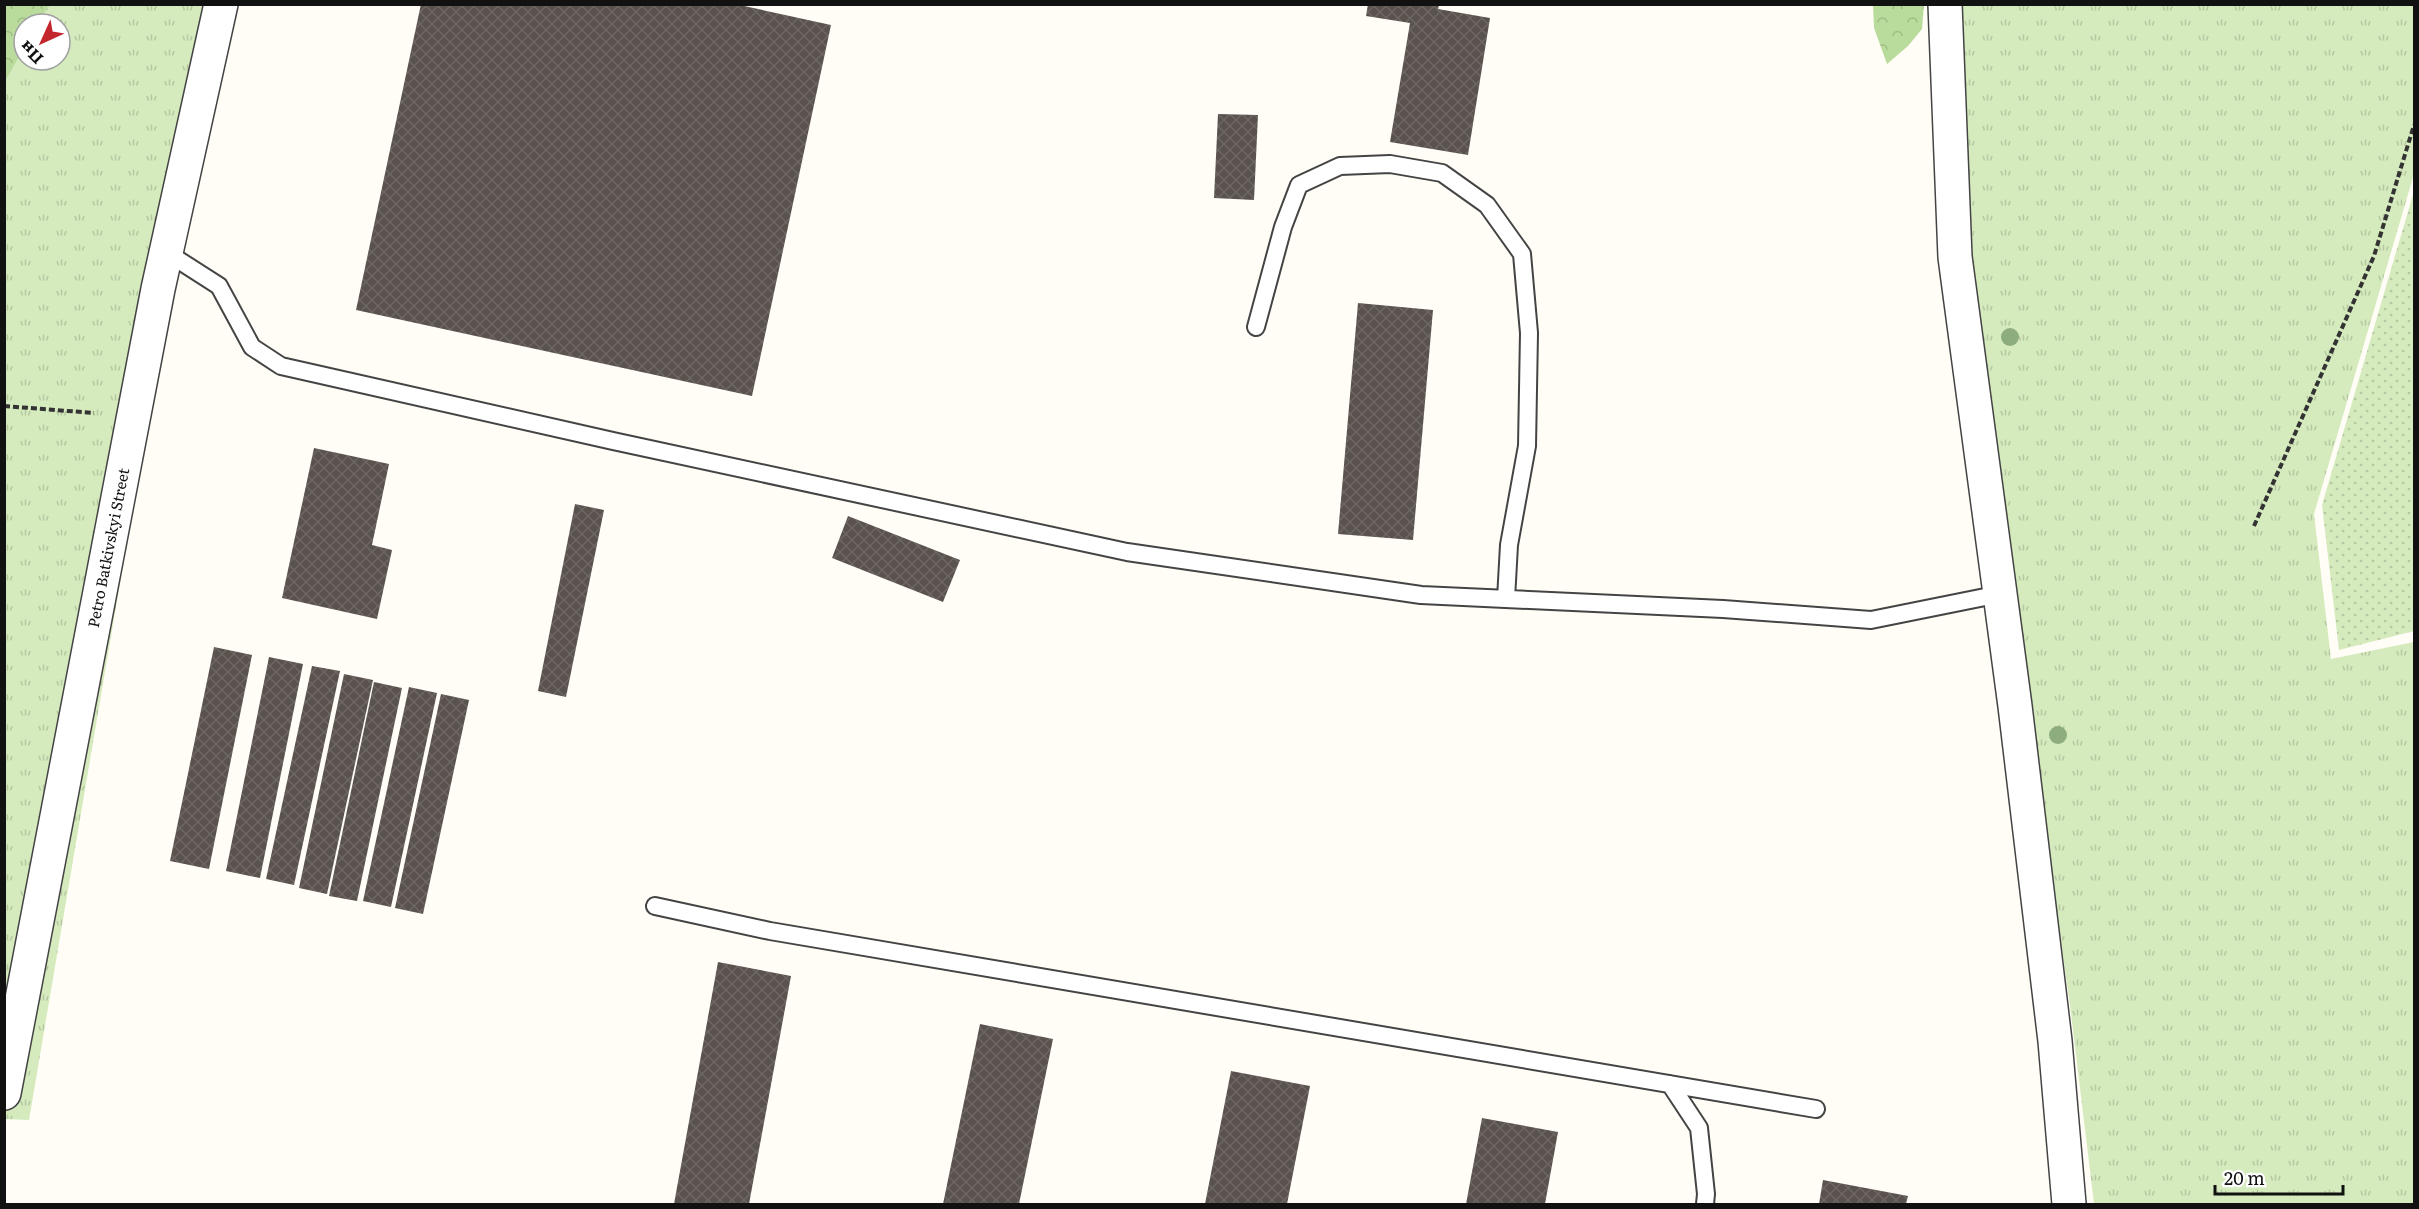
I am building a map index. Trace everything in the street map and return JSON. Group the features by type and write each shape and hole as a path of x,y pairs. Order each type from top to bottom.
{"street":[{"name":"Petro Batkivskyi Street","path":"4,1093 166,252 221,4"},
{"path":"1945,4 1955,256 2000,594 2055,1041 2069,1204"}],"lane":[{"path":"1256,327 1283,227 1299,185 1340,166 1390,164 1442,174 1486,205 1522,254 1529,333 1527,446 1509,545 1506,599"},
{"path":"166,252 219,286 252,347 281,366 613,441 1127,552 1421,595 1723,609 1871,620 2000,594"},
{"path":"655,906 770,931 1816,1108"},
{"path":"1670,1084 1699,1128 1705,1204"}],"path":[{"path":"2254,526 2374,256 2415,125"},
{"path":"4,406 134,415"}],"green space":[{"path":"5,4 49,5 45,12 12,12 12,69 5,82"},
{"path":"49,5 218,5 29,1120 5,1119 5,82 12,69 12,72 72,72 72,12 45,12"},
{"path":"1873,5 1924,5 1922,29 1908,46 1887,64 1874,28"},
{"path":"1961,5 2414,5 2414,174 2314,514 2331,659 2414,642 2414,1204 2094,1204 2070,1005 1983,397 1962,141"},
{"path":"2414,191 2414,631 2339,650 2322,505"}],"building":[{"path":"421,4 735,4 831,25 752,396 356,310"},
{"path":"1368,4 1439,4 1438,9 1490,18 1468,155 1390,142 1410,23 1366,16"},
{"path":"1218,114 1258,115 1254,200 1214,198"},
{"path":"1358,303 1433,310 1413,540 1338,534"},
{"path":"314,448 389,464 372,545 392,550 377,619 282,598"},
{"path":"575,504 604,510 566,697 538,691"},
{"path":"848,516 960,560 943,602 832,558"},
{"path":"214,647 252,655 209,869 170,861"},
{"path":"269,657 303,664 260,878 226,871"},
{"path":"312,666 340,671 294,885 266,879"},
{"path":"344,674 373,680 327,894 299,888"},
{"path":"374,682 402,688 357,901 329,896"},
{"path":"409,687 437,693 391,907 363,901"},
{"path":"441,694 469,700 423,914 395,908"},
{"path":"718,962 791,976 749,1204 674,1204"},
{"path":"980,1024 1053,1039 1019,1204 943,1204"},
{"path":"1231,1071 1310,1086 1287,1204 1205,1204"},
{"path":"1482,1118 1558,1132 1545,1204 1466,1204"},
{"path":"1823,1180 1908,1196 1906,1204 1819,1204"}]}
